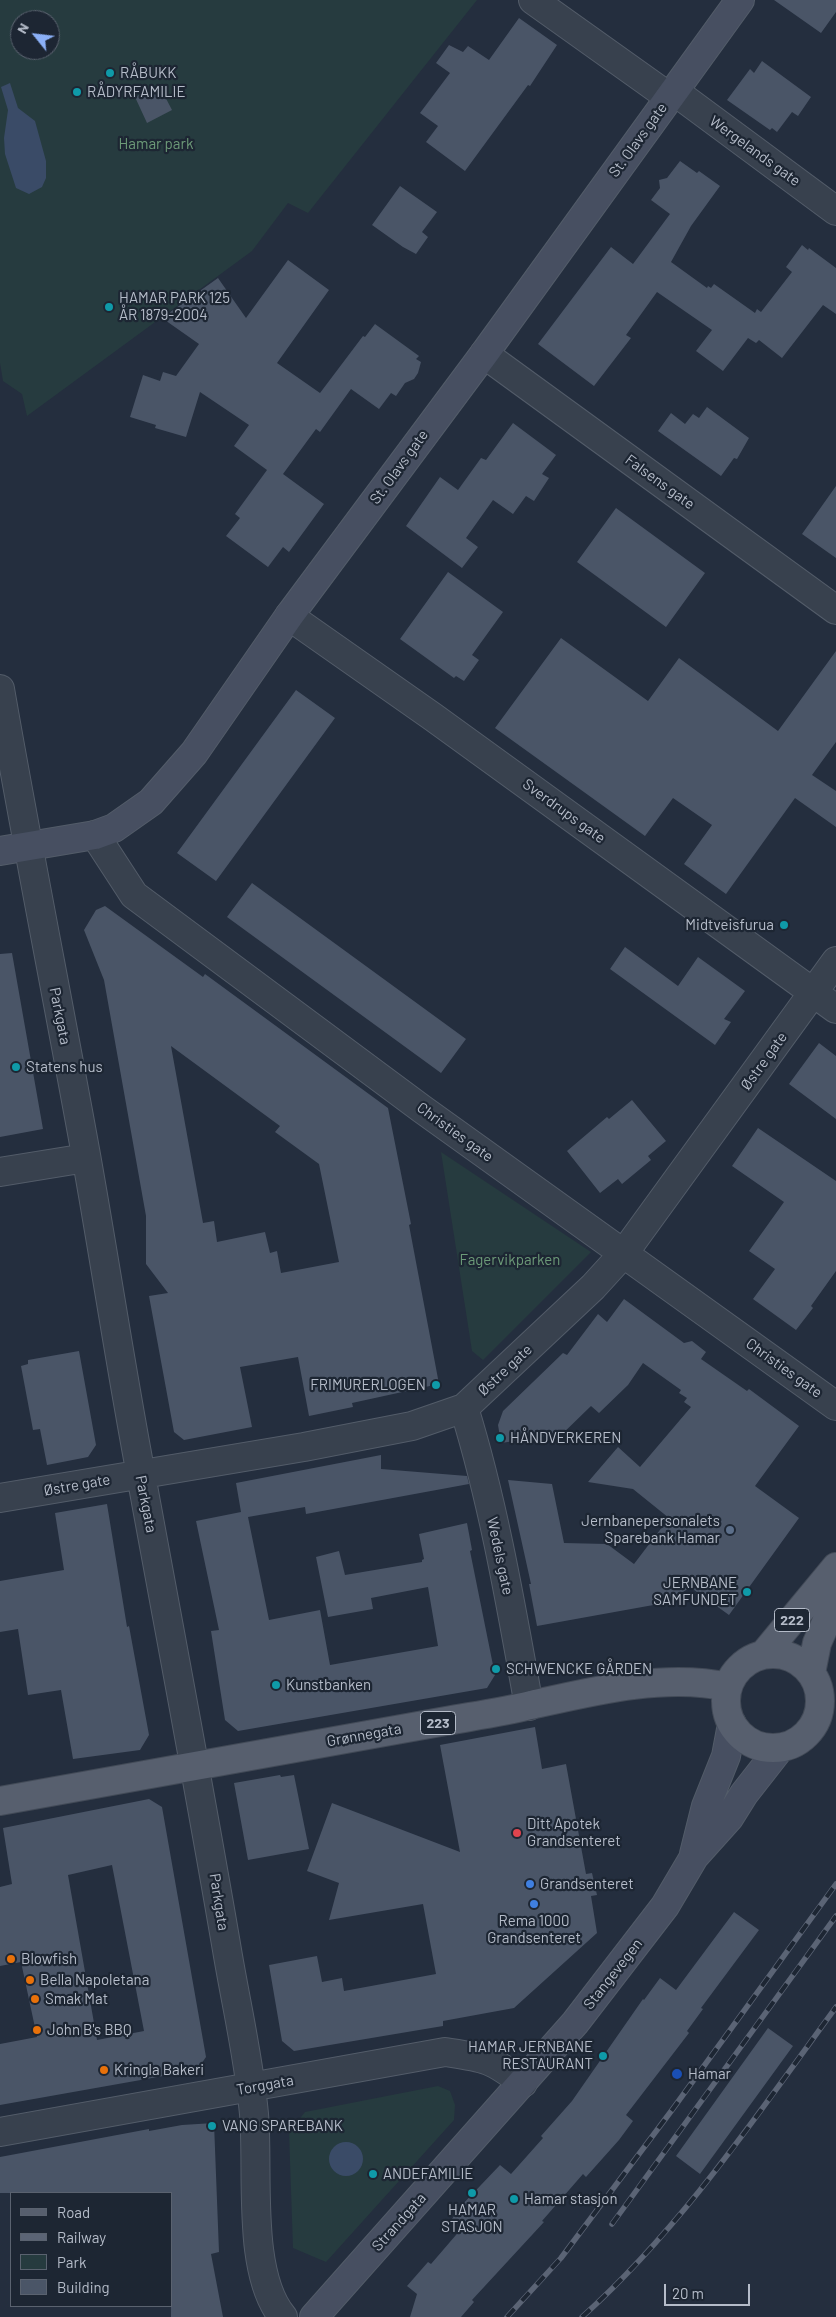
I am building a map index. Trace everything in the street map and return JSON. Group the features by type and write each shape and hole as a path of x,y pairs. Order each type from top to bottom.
{"main road":[{"name":"St. Olavs gate","path":"0,851 95,836 114,828 151,802 194,753 290,616 484,354 740,0"},
{"name":"222","path":"764,1654 836,1567"},
{"name":"222","path":"728,1687 740,1667 754,1657 764,1654 790,1656 811,1673 817,1643 836,1600"},
{"path":"728,1687 727,1712 732,1724 740,1735 752,1744 766,1748 780,1748 801,1740 815,1722 819,1712 820,1698 817,1684 811,1673"},
{"name":"Grønnegata","path":"0,1801 529,1706 583,1693 679,1682 711,1683 728,1687"},
{"name":"Stangevegen","path":"694,1857 706,1806 726,1756 732,1724"},
{"name":"Stangevegen","path":"523,2083 575,2023 625,1959 665,1906 694,1857 729,1818 744,1794 780,1748"},
{"name":"Strandgata","path":"314,2317 523,2083"}],"street":[{"name":"Wergelands gate","path":"533,0 672,94 836,211"},
{"name":"Falsens gate","path":"484,354 836,610"},
{"name":"Sverdrups gate","path":"290,616 434,717 836,1009"},
{"name":"Parkgata","path":"0,689 86,1158 141,1474 196,1765 250,2087 254,2114 259,2242 262,2270 267,2289 283,2317"},
{"name":"Christies gate","path":"95,836 134,895 422,1109 836,1406"},
{"name":"Østre gate","path":"0,1498 412,1426 464,1408 593,1287 624,1253 836,961"},
{"path":"0,1172 86,1158"},
{"name":"Wedels gate","path":"464,1408 478,1456 504,1570 529,1706"},
{"name":"Torggata","path":"0,2132 445,2052 485,2058 500,2064 523,2083"}],"green space":[{"name":"Hamar park","path":"0,0 477,0 308,213 288,203 252,251 27,416 22,394 3,381 0,363"},
{"name":"Fagervikparken","path":"441,1152 591,1252 483,1360 472,1351"},
{"path":"438,2086 450,2091 455,2105 454,2120 326,2262 293,2248 289,2132 305,2112"}],"water":[{"path":"10,83 18,108 35,121 46,161 46,178 42,187 29,194 16,188 5,154 4,138 8,110 1,87"},
{"path":"346,2142 353,2143 358,2147 362,2152 362,2166 358,2171 353,2175 346,2176 339,2175 334,2171 330,2166 329,2159 330,2152 334,2147 339,2143"}],"building":[{"path":"774,0 836,0 836,12 821,33"},
{"path":"519,18 557,45 530,86 528,85 465,171 426,142 438,126 420,113 450,73 436,63 449,45 463,52 468,46 489,60"},
{"path":"762,61 811,97 798,116 792,112 777,132 772,128 770,130 727,100 750,69 754,73"},
{"path":"159,85 172,110 147,123 135,97"},
{"path":"680,161 697,173 699,171 720,186 691,226 671,262 707,288 708,286 711,288 714,284 755,313 757,309 761,312 792,272 786,267 802,245 836,268 836,314 823,305 782,358 759,340 756,343 748,338 723,371 696,351 712,330 657,292 626,335 631,338 594,386 538,344 611,247 633,264 670,214 651,200 660,188 659,180 667,178"},
{"path":"400,186 437,212 422,232 428,237 416,254 372,225"},
{"path":"288,260 329,290 277,363 320,393 363,336 365,337 375,324 419,356 416,359 421,362 414,379 405,383 396,396 391,393 379,409 351,389 320,432 316,429 283,474 324,504 289,552 283,547 268,567 226,536 240,518 235,514 267,470 234,446 249,425 200,392 186,437 155,428 156,425 130,417 143,375 160,381 163,372 176,376 199,344 162,318 218,278 246,318"},
{"path":"707,407 749,438 737,459 734,458 721,476 658,431 671,413 685,424 693,414 699,418"},
{"path":"513,423 556,455 542,474 549,478 534,501 526,496 513,514 493,500 466,538 478,547 462,568 406,526 440,477 458,490 481,458 486,460"},
{"path":"836,486 836,558 802,534"},
{"path":"616,508 705,573 666,627 577,562"},
{"path":"448,572 503,612 472,655 479,660 464,681 456,676 454,678 400,639"},
{"path":"561,638 648,701 679,658 778,731 836,651 836,742 812,775 836,791 836,827 795,798 726,894 684,864 712,825 673,798 645,836 495,728"},
{"path":"296,690 335,718 216,881 177,853"},
{"path":"252,883 466,1039 441,1073 227,917"},
{"path":"105,906 203,977 205,974 388,1108 411,1224 409,1225 439,1384 352,1403 353,1407 309,1416 298,1357 240,1367 252,1427 184,1440 174,1432 149,1296 168,1293 146,1264 146,1216 104,980 84,930 96,910","holes":["171,1046 280,1126 275,1132 319,1164 339,1262 281,1273 277,1251 270,1253 265,1232 217,1242 214,1221 203,1223"]},
{"path":"625,947 678,986 698,957 745,991 724,1019 731,1022 715,1045 610,969"},
{"name":"Statens hus","path":"12,953 43,1129 0,1137 0,954"},
{"path":"819,1043 836,1056 836,1119 789,1084"},
{"path":"632,1100 666,1141 648,1156 651,1160 622,1184 618,1179 600,1193 567,1151 607,1117 609,1119"},
{"path":"758,1128 836,1181 836,1271 811,1306 813,1308 796,1330 753,1299 775,1269 749,1251 784,1202 732,1166"},
{"path":"624,1299 684,1343 692,1341 706,1352 701,1359 747,1391 749,1389 799,1426 755,1486 799,1518 729,1615 690,1587 670,1602 537,1626 529,1584 531,1584 508,1480 552,1484 564,1543 607,1544 634,1564 669,1518 633,1489 588,1482 618,1447 640,1467 691,1407 684,1402 687,1398 679,1393 681,1390 643,1363 628,1385 599,1413 591,1406 554,1442 548,1436 501,1443 498,1425 503,1411 563,1353 567,1355 598,1314 607,1322"},
{"path":"79,1351 96,1445 88,1457 47,1465 40,1429 33,1430 21,1366 28,1364 28,1360"},
{"path":"381,1455 381,1469 467,1476 469,1484 306,1514 305,1507 248,1517 269,1620 320,1610 330,1665 438,1646 428,1587 371,1598 373,1609 328,1617 316,1557 339,1551 345,1575 422,1562 424,1559 419,1534 467,1523 472,1550 470,1551 495,1675 487,1688 238,1731 225,1720 211,1631 219,1630 196,1521 241,1512 236,1483"},
{"path":"107,1504 127,1627 129,1626 149,1735 140,1750 73,1759 61,1690 28,1695 18,1629 0,1632 0,1581 64,1570 55,1513"},
{"path":"535,1727 542,1769 566,1764 586,1874 592,1873 597,1895 591,1896 597,1933 514,2008 443,2021 443,2026 294,2051 282,2041 269,1965 317,1956 322,1982 342,1978 344,1991 436,1974 423,1904 329,1920 339,1883 307,1871 332,1803 460,1852 440,1745"},
{"path":"280,1775 281,1777 294,1775 309,1849 248,1860 234,1783"},
{"path":"149,1799 162,1807 206,2057 197,2070 0,2105 0,2044 37,2037 21,1962 0,1966 0,1887 12,1884 3,1828","holes":["112,1865 144,2031 97,2040 68,1875"]},
{"name":"Hamar stasjon","path":"734,1912 759,1930 701,2008 703,2009 687,2031 689,2033 626,2115 633,2121 619,2140 586,2177 583,2174 542,2221 544,2222 472,2300 474,2302 461,2317 410,2317 417,2294 407,2286 428,2262 431,2264 462,2228 452,2219 460,2207 500,2165 511,2174 572,2101 643,1999 660,1978 676,1990"},
{"path":"768,2028 793,2046 700,2174 676,2156"},
{"path":"214,2123 219,2252 211,2254 223,2317 171,2317 172,2192 0,2193 0,2157 149,2129 149,2131 182,2125"}],"railway":[{"path":"507,2317 561,2258 672,2110 836,1884"},
{"path":"612,2224 836,1916"},
{"path":"582,2317 653,2246 717,2169 836,2007"}],"place":[{"name":"RÅBUKK","path":"110,73"},
{"name":"RÅDYRFAMILIE","path":"77,92"},
{"name":"HAMAR PARK 125 ÅR 1879-2004","path":"109,307"},
{"name":"Midtveisfurua","path":"784,925"},
{"name":"Statens hus","path":"16,1067"},
{"name":"FRIMURERLOGEN","path":"436,1385"},
{"name":"HÅNDVERKEREN","path":"500,1438"},
{"name":"Jernbanepersonalets Sparebank Hamar","path":"730,1530"},
{"name":"JERNBANE SAMFUNDET","path":"747,1592"},
{"name":"SCHWENCKE GÅRDEN","path":"496,1669"},
{"name":"Kunstbanken","path":"276,1685"},
{"name":"Ditt Apotek Grandsenteret","path":"517,1833"},
{"name":"Grandsenteret","path":"530,1884"},
{"name":"Rema 1000 Grandsenteret","path":"534,1904"},
{"name":"Blowfish","path":"11,1959"},
{"name":"Bella Napoletana","path":"30,1980"},
{"name":"Smak Mat","path":"35,1999"},
{"name":"John B's BBQ","path":"37,2030"},
{"name":"HAMAR JERNBANE RESTAURANT","path":"603,2056"},
{"name":"Kringla Bakeri","path":"104,2070"},
{"name":"Hamar","path":"677,2074"},
{"name":"VANG SPAREBANK","path":"212,2126"},
{"name":"ANDEFAMILIE","path":"373,2174"},
{"name":"HAMAR STASJON","path":"472,2193"},
{"name":"Hamar stasjon","path":"514,2199"}]}
